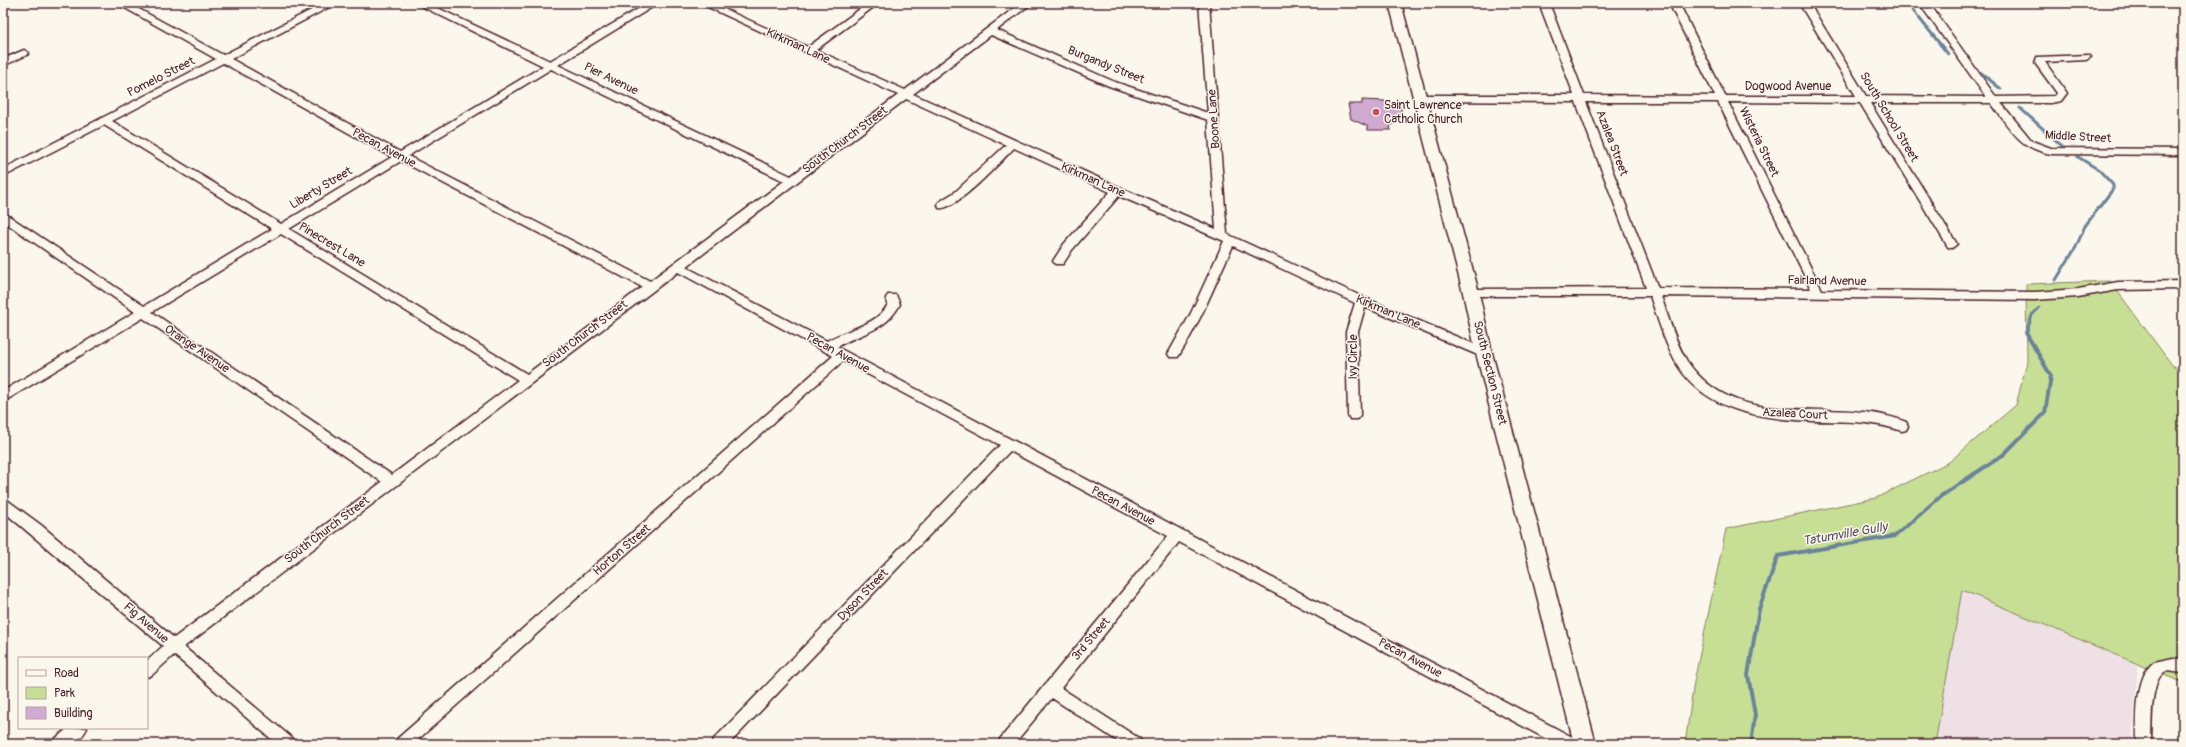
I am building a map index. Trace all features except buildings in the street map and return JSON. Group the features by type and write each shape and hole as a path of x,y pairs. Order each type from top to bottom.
{"street":[{"name":"Pomelo Street","path":"3,174 332,3"},
{"name":"Pier Avenue","path":"420,3 551,64 791,180"},
{"name":"Liberty Street","path":"3,397 398,156 654,3"},
{"name":"Kirkman Lane","path":"704,3 1117,191 1226,238 1361,301 1484,352"},
{"path":"810,50 874,3"},
{"name":"South Church Street","path":"148,669 173,647 391,481 1027,3"},
{"name":"Boone Lane","path":"1204,3 1226,238"},
{"name":"South Section Street","path":"1395,3 1421,98 1471,293 1484,352 1585,744"},
{"name":"Azalea Street","path":"1544,3 1654,292"},
{"name":"Wisteria Street","path":"1674,3 1819,294"},
{"name":"South School Street","path":"1804,3 1952,244"},
{"name":"Middle Street","path":"1924,3 2028,143 2040,149 2183,152"},
{"name":"Pecan Avenue","path":"128,4 223,59 398,156 650,286"},
{"name":"Burgandy Street","path":"991,31 1112,84 1214,119"},
{"path":"3,63 24,53"},
{"name":"Dogwood Avenue","path":"1421,98 2051,100 2062,96 2061,90 2040,63 2038,58 2086,57"},
{"name":"Pinecrest Lane","path":"104,121 526,379"},
{"path":"943,205 959,195 1013,144"},
{"path":"1059,261 1068,247 1117,191"},
{"name":"Orange Avenue","path":"3,216 391,481"},
{"path":"1174,354 1186,337 1214,272 1226,238"},
{"name":"Pecan Avenue","path":"677,267 827,347 841,356 1571,744"},
{"name":"Fairland Avenue","path":"1471,293 1654,292 2034,296 2078,293 2118,286 2183,285"},
{"name":"Azalea Court","path":"1654,292 1682,363 1699,383 1722,399 1747,410 1763,413 1784,415 1874,416 1902,426"},
{"path":"827,347 844,337 878,323 892,310 894,304 892,298"},
{"name":"Ivy Circle","path":"1354,415 1352,332 1361,301"},
{"name":"Horton Street","path":"402,744 841,356"},
{"name":"Dyson Street","path":"719,744 1008,445"},
{"name":"Fig Avenue","path":"3,503 36,529 288,744"},
{"name":"3rd Street","path":"1005,744 1177,535"},
{"path":"2144,744 2150,680 2156,669 2161,666 2183,666"},
{"path":"1050,689 1135,744"},
{"path":"60,744 79,729"}],"shaded area":[{"path":"1962,590 2138,665 2132,744 1935,744"}],"green space":[{"path":"2110,281 2172,365 2183,371 2183,683 1962,590 1935,744 1685,744 1694,682 1726,529 1876,498 1949,462 2016,405 2027,362 2026,284"}],"waterway":[{"name":"Tatumville Gully","path":"1907,3 1948,54"},
{"name":"Tatumville Gully","path":"1980,72 2001,89"},
{"name":"Tatumville Gully","path":"2020,108 2062,146"},
{"name":"Tatumville Gully","path":"2056,280 2076,247 2085,226 2113,189 2113,185 2099,170 2078,157"},
{"name":"Tatumville Gully","path":"2028,328 2032,315 2039,308"},
{"name":"Tatumville Gully","path":"1751,744 1755,715 1748,675 1759,609 1778,556 1895,536 1941,496 2003,455 2045,413 2051,376 2026,333 2028,327"}],"place":[{"name":"Saint Lawrence Catholic Church","path":"1376,112"}]}
